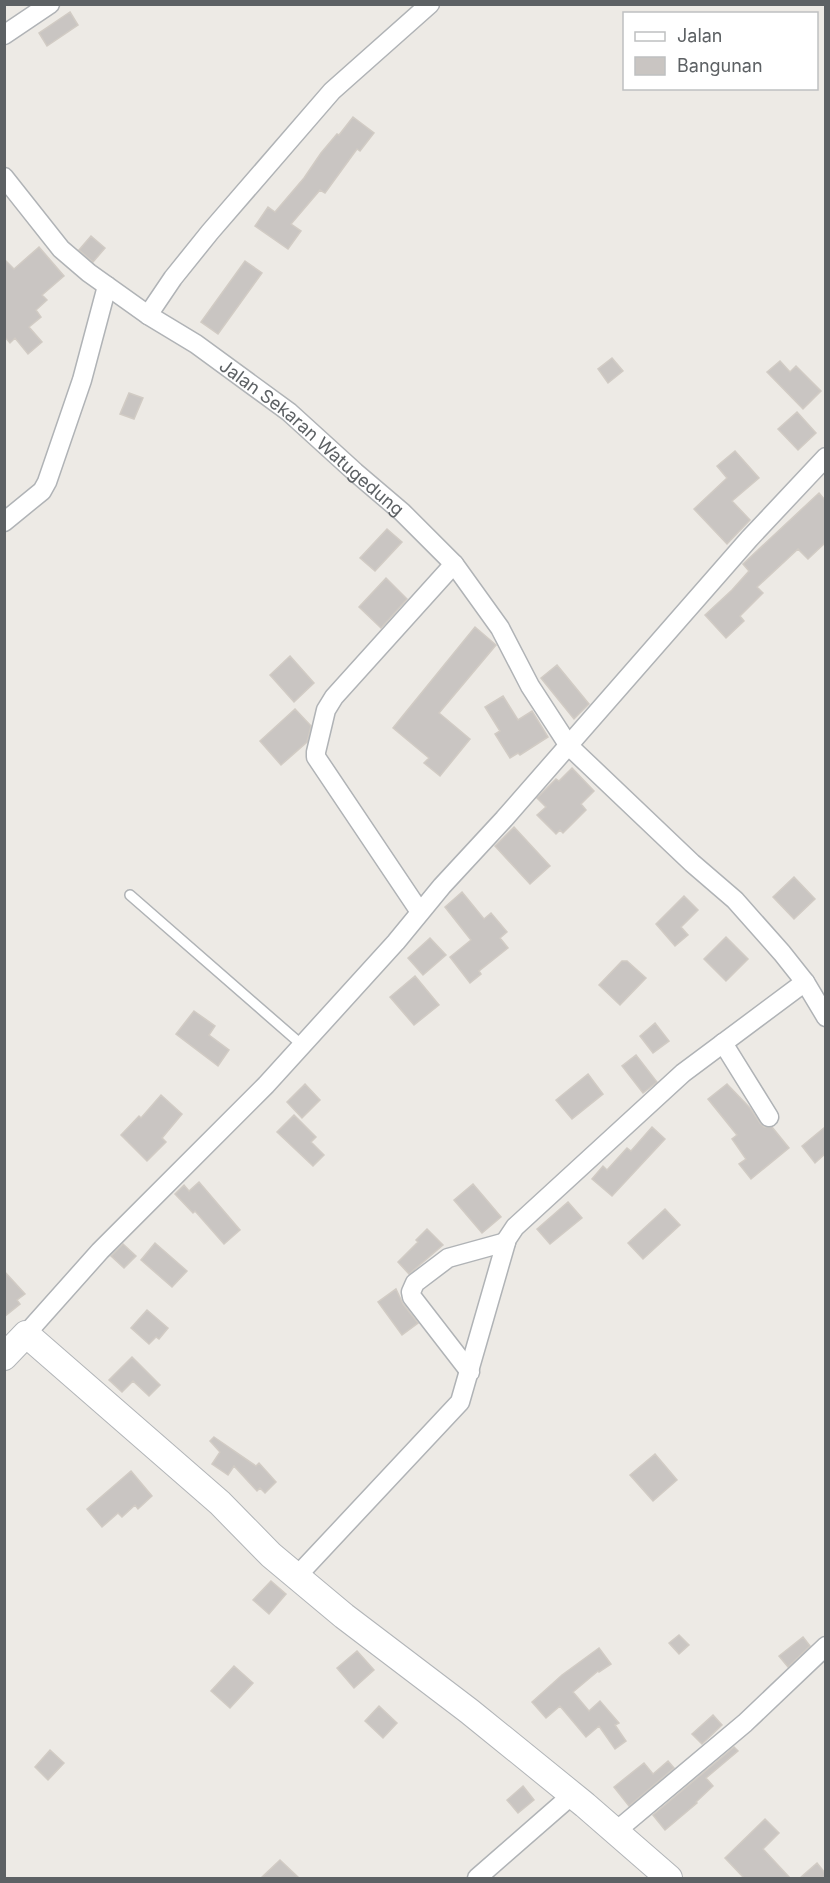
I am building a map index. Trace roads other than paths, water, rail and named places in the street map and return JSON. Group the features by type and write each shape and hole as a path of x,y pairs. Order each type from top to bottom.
{"street":[{"path":"4,35 50,4"},
{"path":"148,315 173,278 210,232 332,91 430,4"},
{"name":"Jalan Sekaran Watugedung","path":"4,177 60,249 107,286 148,315 196,344 289,412 402,512 454,564 500,628 530,686 569,746 692,864 735,900 783,953 823,1006"},
{"path":"4,522 42,491 47,482 82,380 107,286"},
{"path":"4,1357 100,1251 266,1085 396,942 749,539 825,457"},
{"path":"420,912 316,757 315,752 326,710 334,697 454,564"},
{"path":"297,1576 460,1402 506,1242 514,1227 683,1073 805,982"},
{"path":"723,1043 769,1118"},
{"path":"470,1372 412,1297 411,1292 416,1283 448,1258 506,1242"},
{"path":"26,1334 220,1503 272,1555 344,1616 469,1711 669,1878"},
{"path":"615,1832 745,1723 825,1646"},
{"path":"477,1878 572,1795"}],"lane":[{"path":"130,896 302,1045"}]}
